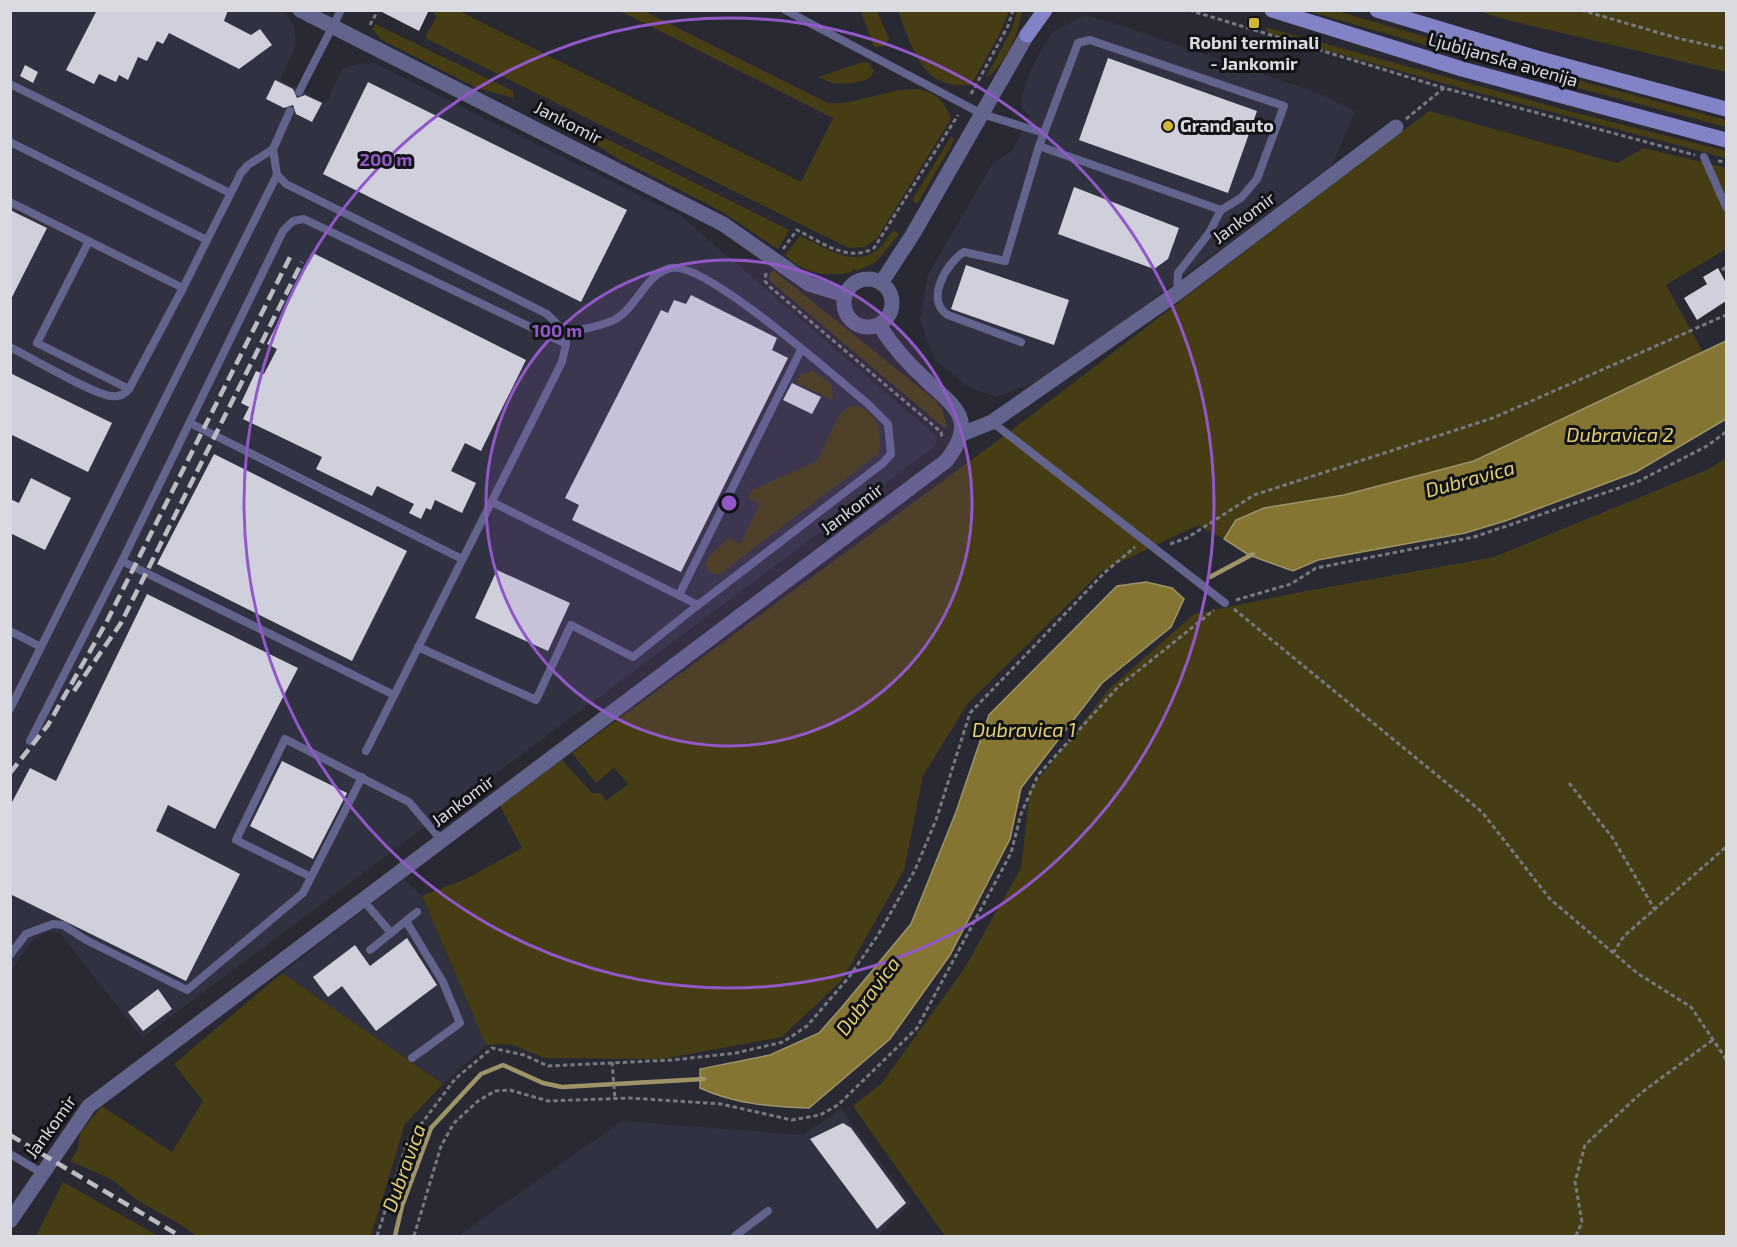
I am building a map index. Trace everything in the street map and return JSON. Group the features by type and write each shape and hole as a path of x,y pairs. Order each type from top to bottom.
{"main road":[{"path":"1027,35 1030,10"},
{"path":"1027,35 1045,10"},
{"name":"Ljubljanska avenija","path":"1272,10 1473,72 1726,140"},
{"name":"Ljubljanska avenija","path":"1377,10 1537,58 1726,109"}],"street":[{"name":"Jankomir","path":"300,10 723,224 809,284 844,295"},
{"path":"881,283 913,234 1027,35"},
{"name":"Jankomir","path":"10,1221 89,1106 938,469 952,453 962,434 992,422 1177,293 1396,128"},
{"path":"872,279 881,283 890,293 892,301 889,316 879,325 868,328 852,322 844,308 844,295 857,281 872,279"},
{"path":"879,325 906,360 955,406 963,424 962,434"}],"lane":[{"path":"299,92 341,10"},
{"path":"785,10 982,114 1044,133"},
{"path":"1021,342 941,311 937,301 939,288 953,258 964,252 1005,261 1039,146 1077,43 1090,40 1284,106 1257,179 1241,198 1221,210 1209,233 1178,273 1177,293"},
{"path":"10,84 230,193"},
{"path":"10,709 277,176 273,149 290,111"},
{"path":"10,142 207,240"},
{"path":"1039,146 1221,210"},
{"path":"10,347 110,397 119,396 129,389 230,193 248,165 273,149"},
{"path":"1704,157 1726,207"},
{"path":"277,176 286,184 547,314 566,333 562,362 366,751"},
{"path":"10,202 183,288"},
{"path":"30,741 122,561 283,231 293,221 304,219 311,222 566,344"},
{"path":"89,241 37,343 129,389"},
{"path":"418,647 536,700 571,626 633,657 883,463 891,454 888,424 867,403 725,289 685,267 670,268 658,274 615,320 566,333"},
{"path":"680,595 801,350"},
{"path":"992,422 1225,603"},
{"path":"190,423 462,559"},
{"path":"492,502 698,605"},
{"path":"122,561 394,695"},
{"path":"10,631 41,647"},
{"path":"311,876 236,840 285,739 410,801 442,841"},
{"path":"10,955 26,934 53,924 63,925 86,940 187,990 303,893 362,777"},
{"path":"363,900 391,933"},
{"path":"370,950 417,912"},
{"path":"406,921 443,982 460,1023 412,1058"},
{"path":"10,1154 42,1173"},
{"path":"735,1236 768,1211"}],"path":[{"path":"369,25 378,10"},
{"path":"781,253 797,231 844,253 861,254 874,248 964,104 1008,26 1013,10"},
{"path":"1189,10 1444,88 1726,162"},
{"path":"1581,10 1726,49"},
{"path":"1396,128 1444,88"},
{"path":"770,267 765,276 769,286 941,432 939,444"},
{"path":"1722,270 1726,267"},
{"path":"1155,550 1186,538 1254,495 1493,418 1726,315"},
{"path":"414,1236 441,1146 454,1123 477,1101 495,1091 510,1090 548,1101 615,1099 721,1104 792,1120 820,1115 838,1105 917,1029 1011,853 1021,814 1038,775 1118,687 1225,603 1291,584 1316,568 1474,537 1637,482 1707,446 1726,432"},
{"path":"377,1236 407,1143 455,1078 492,1048 524,1054 548,1066 674,1060 736,1053 783,1042 807,1026 849,977 878,935 915,870 936,820 970,713 1104,573 1143,541"},
{"path":"1225,603 1482,812 1550,899 1637,973 1691,1007 1726,1059"},
{"path":"1569,783 1612,837 1655,910"},
{"path":"1612,953 1624,936 1726,847"},
{"path":"1576,1236 1582,1222 1575,1182 1585,1145 1641,1093 1714,1039"},
{"path":"612,1062 615,1099"}],"shaded area":[{"path":"11,11 280,11 287,15 294,27 296,44 280,80 326,103 342,69 357,64 374,63 681,216 937,437 935,446 142,1038 60,933 48,931 31,942 11,971"},
{"path":"436,11 459,11 801,182 833,118 620,11 644,11 828,103 844,103 914,89 929,92 942,102 951,119 877,238 865,247 849,248 425,38 437,16 434,14"},
{"path":"861,11 877,11 889,39 884,46 873,45"},
{"path":"898,11 1009,11 999,35 974,80 970,85 953,85 929,73 921,63"},
{"path":"1017,11 1022,11 1010,48 999,66 985,79 1012,29"},
{"path":"1308,11 1337,11 1529,67 1726,120 1726,127 1529,75"},
{"path":"1478,11 1726,11 1726,72 1503,19"},
{"name":"Grand auto","path":"1085,15 1321,94 1355,111 1332,165 1051,376 997,397 970,388 934,359 920,319 928,275 993,163 1012,151 1030,116 1022,108 1022,95 1033,65 1052,32"},
{"path":"375,24 513,91 514,98 477,88 382,40 372,29"},
{"path":"1265,27 1569,111 1726,151 1726,158 1449,85 1269,34"},
{"path":"863,62 868,63 874,71 870,78 844,84 818,77"},
{"path":"1429,111 1617,163 1644,148 1726,168 1726,249 1666,285 1703,352 1474,461 1344,495 1264,508 1236,520 1224,539 1198,525 1102,571 968,703 923,776 904,870 842,980 782,1037 662,1059 545,1058 510,1044 486,1045 422,896 468,878 522,848 500,806 562,760 592,793 601,793 606,801 628,784 614,768 596,783 572,753 1000,439"},
{"path":"553,112 789,230 778,249 721,211 617,158 557,120 552,115"},
{"path":"951,137 954,138 950,148 917,204 912,200"},
{"path":"893,230 899,234 876,262 856,271 853,268 852,272 825,274 808,270 785,255 800,236 839,254 862,257 872,253 883,244"},
{"path":"773,270 935,400 943,411 947,428 770,281 769,275"},
{"path":"812,371 832,384 833,400 796,383 800,375"},
{"path":"850,406 859,407 872,415 879,430 878,454 721,573 718,575 709,572 705,563 728,538 740,544 760,504 748,498 752,490 817,461 840,414"},
{"path":"1726,458 1726,1236 945,1236 853,1106 882,1083 964,969 1021,868 1030,790 1109,689 1194,614 1494,557 1709,469"},
{"path":"404,879 422,896 486,1045 443,1084 282,973"},
{"path":"282,973 443,1084 405,1124 371,1236 196,1236 137,1200 111,1179 70,1161 78,1149 80,1133 102,1106 172,1152 203,1101 174,1064"},
{"path":"841,1109 911,1203 877,1236 458,1236 622,1121 803,1135"},
{"path":"63,1182 158,1236 36,1236"}],"water":[{"name":"Dubravica 2","path":"1726,341 1726,419 1636,472 1505,521 1465,533 1318,560 1293,571 1249,555 1224,539 1236,520 1264,508 1344,495 1474,461"},
{"name":"Dubravica 1","path":"1146,582 1172,588 1184,599 1171,627 1102,683 1021,788 1010,839 950,955 890,1039 809,1108 753,1104 726,1098 700,1088 700,1069 770,1055 819,1033 842,1007 911,924 956,812 989,715 1117,586"}],"building":[{"path":"97,10 228,10 224,21 251,35 260,29 272,45 239,69 169,33 163,44 157,41 147,61 138,57 128,80 119,75 116,82 99,74 94,84 66,70"},
{"path":"378,10 429,10 419,31"},
{"name":"Grand auto","path":"1108,58 1257,111 1228,193 1079,140"},
{"path":"25,65 38,72 33,83 20,76"},
{"path":"275,80 293,89 297,98 305,95 322,103 312,122 296,114 293,105 284,108 266,99"},
{"path":"368,82 627,210 581,302 323,174"},
{"path":"1074,187 1179,228 1168,259 1154,269 1058,234"},
{"path":"10,210 47,228 10,301"},
{"path":"313,253 526,360 481,451 465,443 451,471 476,483 462,513 435,500 431,510 426,508 421,519 409,513 414,504 377,486 372,496 316,469 322,457 243,419 249,407 241,403 256,371 264,374 277,349 267,344"},
{"path":"966,265 1069,300 1054,345 951,309"},
{"path":"1718,268 1726,283 1726,301 1697,320 1684,298 1707,284 1703,277"},
{"path":"691,295 777,338 772,350 788,358 681,572 572,520 579,505 565,498 661,310 668,313 674,300 686,304"},
{"path":"10,373 112,423 88,472 10,434"},
{"path":"792,383 821,397 812,414 783,400"},
{"path":"214,454 407,551 352,661 157,564"},
{"path":"31,478 71,498 45,550 10,533 10,499 19,503"},
{"path":"497,570 570,603 548,651 475,618"},
{"path":"147,594 298,668 215,829 168,805 156,831 240,874 186,981 10,894 10,806 30,768 56,781"},
{"path":"282,761 347,793 313,859 250,826"},
{"path":"407,938 437,985 376,1031 342,986 328,997 313,977 355,945 370,966"},
{"path":"158,989 172,1009 143,1031 128,1012"},
{"path":"843,1123 851,1128 906,1203 877,1229 810,1139"}],"waterway":[{"name":"Dubravica","path":"1210,577 1253,554"},
{"name":"Dubravica","path":"395,1236 402,1206 431,1128 481,1074 503,1065 543,1083 562,1087 704,1079"}],"railway":[{"path":"10,773 48,725 106,623 290,257"},
{"path":"74,691 121,623 302,262"},
{"path":"10,1135 180,1236"}],"place":[{"name":"Robni terminali - Jankomir","path":"1254,23"},
{"name":"Grand auto","path":"1168,126"}]}
